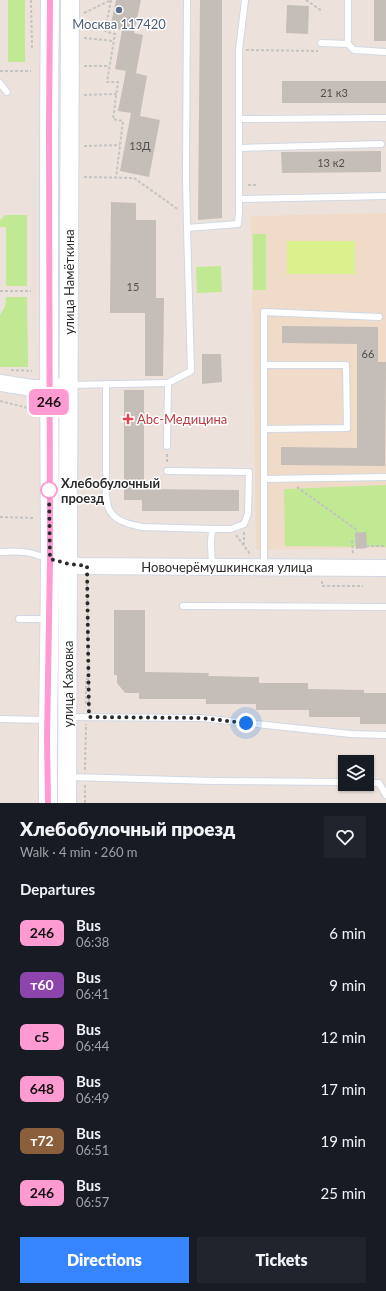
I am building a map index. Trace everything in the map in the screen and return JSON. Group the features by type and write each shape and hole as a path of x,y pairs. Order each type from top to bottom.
{"main road":[{"name":"улица Намёткина","path":"50,0 50,559"},
{"name":"улица Намёткина","path":"69,564 70,0"},
{"name":"улица Каховка","path":"48,803 50,559"},
{"name":"улица Каховка","path":"68,803 76,777 68,717 69,564"}],"street":[{"path":"4,376 24,388 49,388 69,385"},
{"name":"Новочерёмушкинская улица","path":"50,559 69,564 87,566 212,566 258,562 386,568"}],"lane":[{"path":"69,385 168,383 192,371 186,215 187,0"},
{"path":"187,228 238,224 240,50 245,0"},
{"path":"348,0 348,44"},
{"path":"321,43 348,44 354,50 386,52"},
{"path":"0,83 8,92"},
{"path":"239,119 386,118"},
{"path":"239,148 381,144"},
{"path":"239,199 386,196"},
{"path":"258,562 264,479 264,312 379,316"},
{"path":"264,365 346,365 347,420 347,428 264,429"},
{"path":"167,446 168,383"},
{"path":"106,384 106,496 109,509 118,520 142,527 212,530 231,529 244,524 248,514 249,472 167,471"},
{"path":"264,479 386,478"},
{"path":"212,530 212,566"},
{"path":"0,552 20,551 34,553 50,559"},
{"path":"183,606 386,607"},
{"path":"20,619 49,619"},
{"path":"68,717 201,718 351,734 386,735"},
{"path":"0,719 48,720"},
{"path":"76,777 214,781 338,782"},
{"path":"374,783 379,783 386,795"}],"path":[{"path":"31,0 32,49"},
{"path":"83,13 111,0"},
{"path":"111,0 105,31 115,34 108,82 118,82 113,119 123,120 116,178"},
{"path":"306,0 322,11"},
{"path":"83,38 114,41"},
{"path":"240,50 318,51"},
{"path":"83,66 110,66"},
{"path":"0,71 32,71"},
{"path":"83,95 116,94"},
{"path":"84,146 120,145"},
{"path":"84,177 134,178 186,215"},
{"path":"0,291 31,291"},
{"path":"4,376 32,371"},
{"path":"0,402 32,409"},
{"path":"167,446 167,471"},
{"path":"284,479 357,530 358,541 352,541 353,558"},
{"path":"0,517 33,518"},
{"path":"244,524 244,547"},
{"path":"231,529 244,547 258,562"},
{"path":"361,546 386,546"},
{"path":"85,803 76,777 85,725 89,717 87,566"},
{"path":"322,581 322,586 363,586"},
{"path":"86,704 86,679 89,679"}],"shaded area":[{"path":"386,213 386,548 256,550 251,216"}],"green space":[{"path":"8,0 25,0 25,62 8,62"},
{"path":"7,215 27,215 27,286 6,286 6,227 0,227 0,220"},
{"path":"253,234 266,234 266,290 253,290"},
{"path":"287,241 355,241 355,274 287,274"},
{"path":"221,266 222,292 197,293 196,267"},
{"path":"6,297 27,297 28,367 0,367 0,315 5,307"},
{"path":"386,485 386,547 285,546 284,489"}],"building":[{"path":"116,0 141,0 134,33 143,35 136,73 147,76 140,116 160,120 149,177 120,171 131,113 118,111 126,71 115,69 122,30 110,28"},
{"path":"200,0 222,0 222,218 198,220"},
{"path":"374,0 386,0 386,41 374,41"},
{"path":"287,5 309,6 308,34 286,33"},
{"path":"282,81 386,81 386,103 282,103"},
{"path":"381,151 381,172 282,173 281,152"},
{"path":"111,202 136,203 136,220 156,220 156,298 164,298 163,376 145,376 145,313 110,313"},
{"path":"282,326 378,327 378,362 386,362 385,466 281,465 281,447 357,448 357,344 282,343"},
{"path":"202,354 221,354 222,382 202,384"},
{"path":"124,390 144,390 144,489 239,490 239,511 142,511 142,500 124,500"},
{"path":"366,532 367,548 356,549 355,533"},
{"path":"114,610 145,610 145,672 209,673 208,676 259,677 259,683 308,683 308,689 364,690 364,693 386,693 386,724 360,724 360,717 309,717 309,710 256,710 256,704 206,704 206,699 139,699 139,693 125,693 117,683 117,675 114,675"}],"bus line":[{"name":"246","path":"48,803 47,739 50,559 50,0"}],"place":[{"name":"Москва 117420","path":"119,10"},
{"name":"Abc-Медицина","path":"128,419"},
{"name":"Хлебобулочный проезд","path":"49,490"}],"route":[{"path":"49,490 50,559 79,566 87,566 89,717 201,718 246,723"}]}
